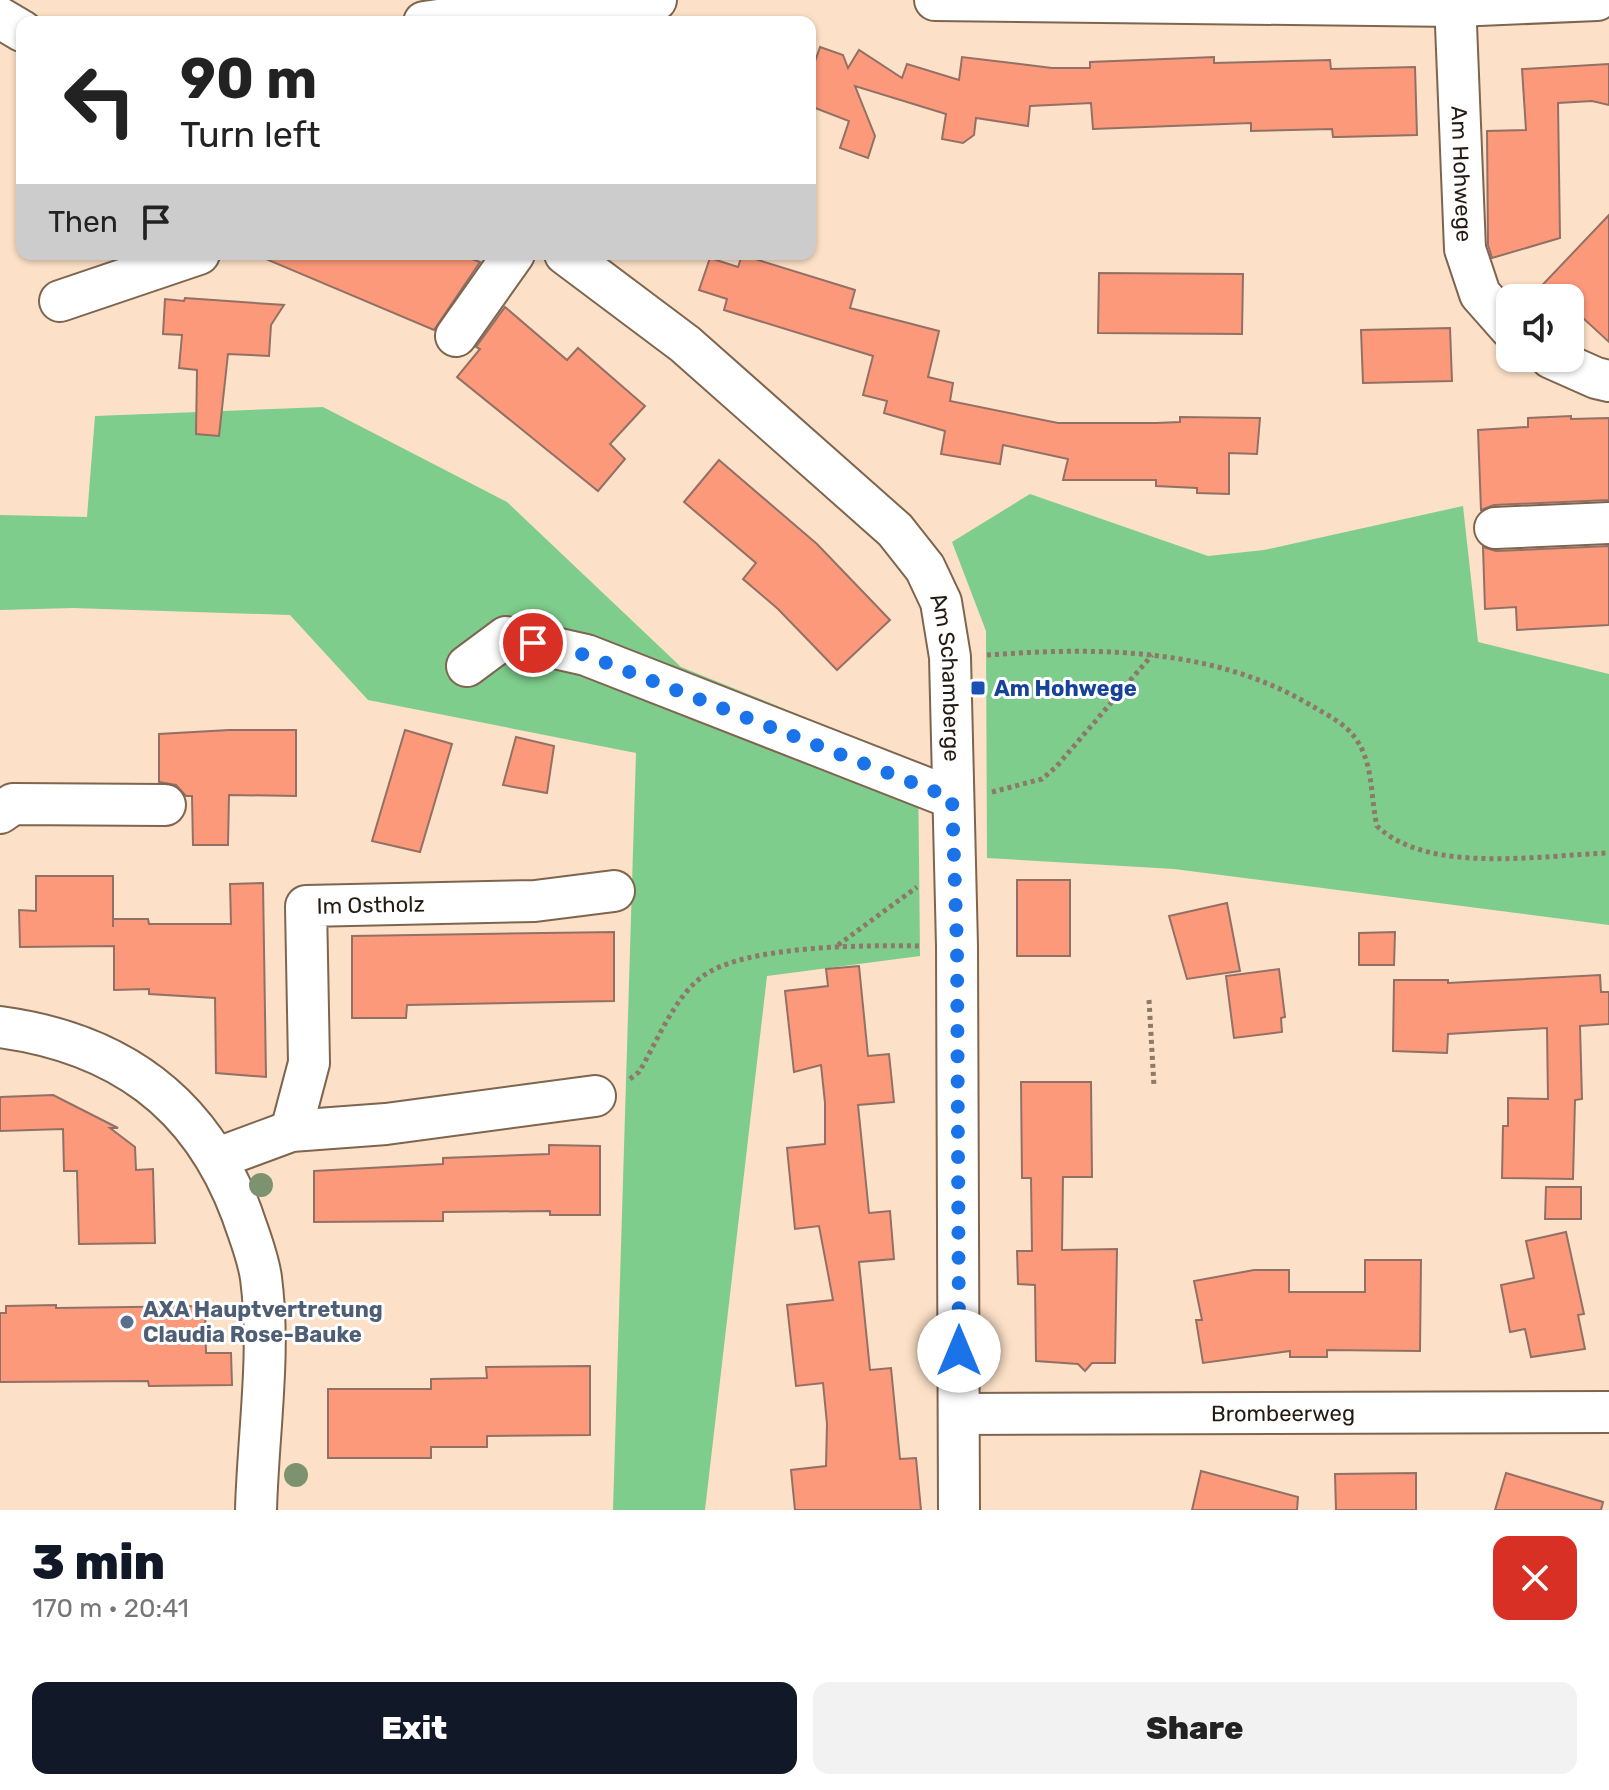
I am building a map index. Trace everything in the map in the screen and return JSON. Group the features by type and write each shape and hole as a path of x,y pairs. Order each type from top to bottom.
{"street":[{"path":"468,16 556,4 656,0"},
{"path":"935,0 1456,3 1597,0"},
{"name":"Am Hohwege","path":"1456,3 1465,249 1480,294 1496,312"},
{"path":"60,301 181,260"},
{"path":"456,336 510,260"},
{"name":"Am Schamberge","path":"573,260 685,344 895,530 925,568 941,602 950,657 957,946 959,1510"},
{"path":"1584,371 1609,381"},
{"path":"1495,528 1609,523"},
{"path":"467,666 506,637 586,655 952,798"},
{"path":"0,813 13,804 165,805"},
{"name":"Im Ostholz","path":"291,1131 309,1063 306,906 535,901 614,891"},
{"path":"0,1027 61,1038 118,1063 171,1101 218,1158 253,1245 261,1279 263,1362 256,1510"},
{"path":"218,1158 291,1131 386,1124 595,1096"},
{"name":"Brombeerweg","path":"959,1414 1609,1412"}],"path":[{"path":"950,657 1106,649 1152,654 1232,671 1277,687 1338,722 1353,735 1364,752 1377,826 1404,847 1464,856 1609,853"},
{"path":"952,798 1001,791 1042,779 1078,744 1152,654"},
{"path":"837,945 954,860"},
{"path":"595,1096 639,1072 682,1000 701,977 726,963 837,945 957,946"},
{"path":"1149,1000 1154,1086"}],"green space":[{"path":"323,407 507,502 681,667 918,763 920,956 767,976 705,1510 613,1510 636,753 368,700 290,615 73,608 0,610 0,515 87,517 95,416"},
{"path":"1030,494 1208,556 1264,550 1463,506 1478,642 1609,674 1609,925 1174,869 987,858 986,631 952,542"}],"building":[{"path":"820,47 843,55 848,68 859,50 902,78 907,64 959,80 962,57 1052,68 1090,68 1090,62 1214,57 1214,63 1330,60 1331,69 1415,67 1417,135 1333,137 1332,129 1251,131 1251,123 1093,129 1091,103 1030,106 1028,126 976,118 974,135 963,143 942,139 946,114 855,86 875,136 868,158 840,148 849,121 816,108 816,59"},
{"path":"1609,64 1609,105 1592,101 1558,103 1560,238 1492,258 1488,245 1487,131 1526,130 1522,69"},
{"path":"1609,215 1609,342 1584,319 1584,284 1543,284"},
{"path":"268,260 480,262 434,330"},
{"path":"709,260 738,267 740,260 758,260 855,290 850,308 939,331 928,377 953,383 950,401 1058,423 1180,422 1180,417 1260,418 1257,454 1229,453 1229,494 1197,493 1197,488 1156,486 1156,480 1063,480 1068,459 1003,445 1000,464 941,454 945,431 884,413 887,401 863,395 873,356 724,310 727,299 699,290"},
{"path":"1099,273 1243,274 1242,334 1098,333"},
{"path":"185,298 284,305 271,325 269,356 228,354 219,436 196,434 197,370 179,368 182,335 163,334 165,299 184,301"},
{"path":"505,307 567,360 578,348 645,406 610,444 625,459 598,491 457,377 480,349 476,347"},
{"path":"1450,328 1452,381 1363,383 1361,330"},
{"path":"1571,416 1571,419 1609,418 1609,500 1494,505 1481,510 1478,430 1528,427 1528,418"},
{"path":"719,460 817,544 890,620 837,670 778,609 743,579 756,563 684,502"},
{"path":"1609,546 1609,625 1517,630 1516,607 1485,609 1483,547 1496,551"},
{"path":"296,730 296,796 229,795 228,845 193,845 192,796 186,796 176,785 159,782 159,734"},
{"path":"405,730 452,744 420,852 372,841"},
{"path":"516,737 554,746 547,793 503,785"},
{"path":"36,876 113,876 113,919 148,919 149,924 231,924 230,884 263,883 266,1077 216,1073 215,998 149,994 149,989 114,990 114,946 20,947 19,910 36,911"},
{"path":"1017,880 1070,880 1070,956 1017,956"},
{"path":"1227,903 1240,971 1187,979 1169,916"},
{"path":"614,932 614,1001 407,1005 406,1018 352,1018 352,936"},
{"path":"1395,932 1394,965 1359,965 1359,933"},
{"path":"859,966 868,1056 889,1054 894,1102 858,1105 869,1213 890,1211 894,1259 859,1262 870,1370 891,1368 900,1459 916,1458 921,1510 795,1510 791,1470 826,1466 827,1424 823,1383 796,1386 787,1305 833,1300 819,1226 795,1229 787,1148 825,1144 825,1103 821,1065 794,1072 785,991 828,986 826,969"},
{"path":"1279,969 1285,1017 1281,1018 1282,1032 1234,1038 1226,976"},
{"path":"1600,975 1601,992 1609,992 1609,1024 1580,1026 1582,1099 1575,1100 1573,1179 1502,1178 1503,1126 1508,1126 1508,1098 1548,1099 1547,1028 1448,1034 1447,1053 1393,1051 1394,980 1448,980 1448,983"},
{"path":"1021,1082 1091,1082 1092,1177 1063,1177 1062,1250 1117,1249 1115,1363 1092,1363 1085,1371 1078,1364 1036,1361 1035,1285 1018,1284 1017,1251 1032,1251 1031,1178 1022,1178"},
{"path":"53,1095 118,1128 110,1128 135,1147 136,1170 153,1169 155,1243 79,1244 77,1171 64,1171 63,1129 0,1131 0,1097"},
{"path":"549,1145 600,1146 600,1215 550,1215 550,1211 443,1212 443,1221 314,1222 314,1171 443,1164 443,1158 549,1154"},
{"path":"1546,1187 1581,1187 1581,1219 1545,1219"},
{"path":"1566,1232 1584,1314 1578,1315 1585,1349 1531,1357 1525,1329 1510,1332 1501,1285 1534,1278 1526,1241"},
{"path":"1365,1260 1421,1260 1420,1351 1327,1350 1327,1357 1290,1357 1290,1351 1203,1363 1196,1320 1202,1320 1194,1281 1254,1270 1289,1270 1289,1292 1365,1292"},
{"path":"56,1305 56,1308 205,1306 206,1353 231,1353 232,1385 149,1386 148,1381 0,1382 0,1313 6,1313 6,1306"},
{"path":"590,1366 590,1435 487,1436 487,1447 431,1447 431,1458 328,1458 328,1389 431,1389 431,1379 487,1378 486,1367"},
{"path":"1201,1471 1298,1497 1297,1510 1192,1510"},
{"path":"1416,1473 1416,1510 1336,1510 1335,1474"},
{"path":"1506,1473 1603,1502 1601,1510 1495,1510"}],"place":[{"name":"Am Hohwege","path":"978,688"},
{"name":"AXA Hauptvertretung Claudia Rose-Bauke","path":"127,1322"}],"route":[{"path":"533,643 586,655 952,798 957,946 959,1351"}]}
